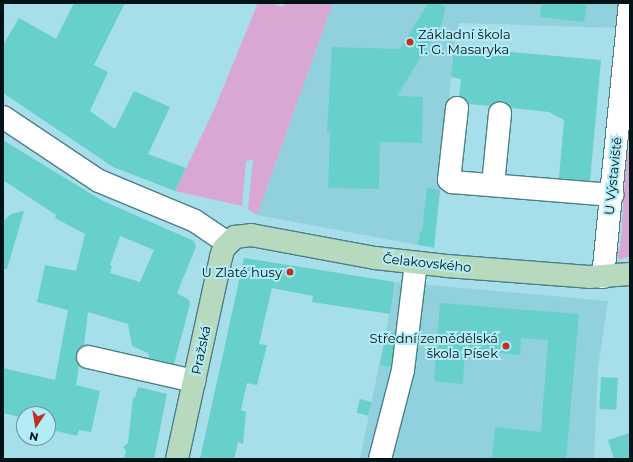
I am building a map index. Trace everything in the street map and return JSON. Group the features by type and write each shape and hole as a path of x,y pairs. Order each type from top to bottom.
{"main road":[{"name":"Čelakovského","path":"228,243 240,236 251,236 375,258 416,263 603,277 630,274"},
{"name":"Pražská","path":"177,459 221,257 228,243"}],"street":[{"name":"U Výstaviště","path":"603,277 630,3"},
{"path":"457,108 449,180 612,195"},
{"path":"493,185 500,113"},
{"path":"3,117 99,181 195,221 228,243"},
{"path":"380,459 403,370 416,263"},
{"path":"88,357 194,381"}],"shaded area":[{"path":"258,3 271,3 282,7 287,3 333,3 257,215 248,209 253,160 246,161 242,206 175,191 214,110"},
{"path":"333,3 619,3 616,28 459,23 454,47 434,248 257,215"},
{"path":"627,152 630,153 630,256 620,260 616,253 620,250"},
{"path":"396,282 608,301 598,368 594,459 360,459"}],"building":[{"path":"74,3 125,3 94,65 108,72 90,111 115,129 134,91 170,107 148,154 186,168 175,191 113,167 3,93 3,45 19,18 56,39"},
{"path":"428,3 442,3 442,6 446,6 442,23 397,96 423,97 422,143 380,142 379,189 328,188 330,132 327,132 332,47 400,49"},
{"path":"542,3 587,3 584,22 540,17"},
{"path":"454,47 601,60 590,181 559,178 564,120 549,112 512,108 502,101 490,106 469,104 459,96 461,79 451,77"},
{"path":"3,140 101,200 194,241 196,247 177,293 189,300 190,304 174,364 149,358 148,353 132,346 128,324 88,312 84,345 76,355 79,366 76,385 100,391 91,432 79,430 77,436 56,431 56,406 16,406 16,416 3,413 3,368 55,380 68,310 37,302 45,265 76,271 85,234 55,218 56,215 3,180","holes":["120,236 154,250 140,282 110,273 112,266 110,265"]},
{"path":"427,188 440,190 434,247 418,245 420,231 422,231"},
{"path":"24,211 7,269 3,269 3,221 11,214"},
{"path":"244,258 395,282 390,314 312,302 313,296 272,288 259,344 267,345 257,385 247,383 241,410 246,412 243,444 238,442 234,459 200,459"},
{"name":"Střední zemědělská škola Písek","path":"440,303 579,314 566,459 492,459 495,427 541,432 548,340 521,338 520,355 465,350 463,384 434,381"},
{"path":"387,331 395,333 391,367 380,365"},
{"path":"601,377 618,378 616,410 599,409"},
{"path":"138,387 167,394 154,459 124,459 126,451 123,447 128,443 133,397 135,398"},
{"path":"360,399 372,402 368,415 357,413"},
{"path":"630,433 630,459 614,459 608,440"}],"place":[{"name":"Základní škola T. G. Masaryka","path":"410,42"},
{"name":"U Zlaté husy","path":"290,272"},
{"name":"Střední zemědělská škola Písek","path":"506,346"}]}
